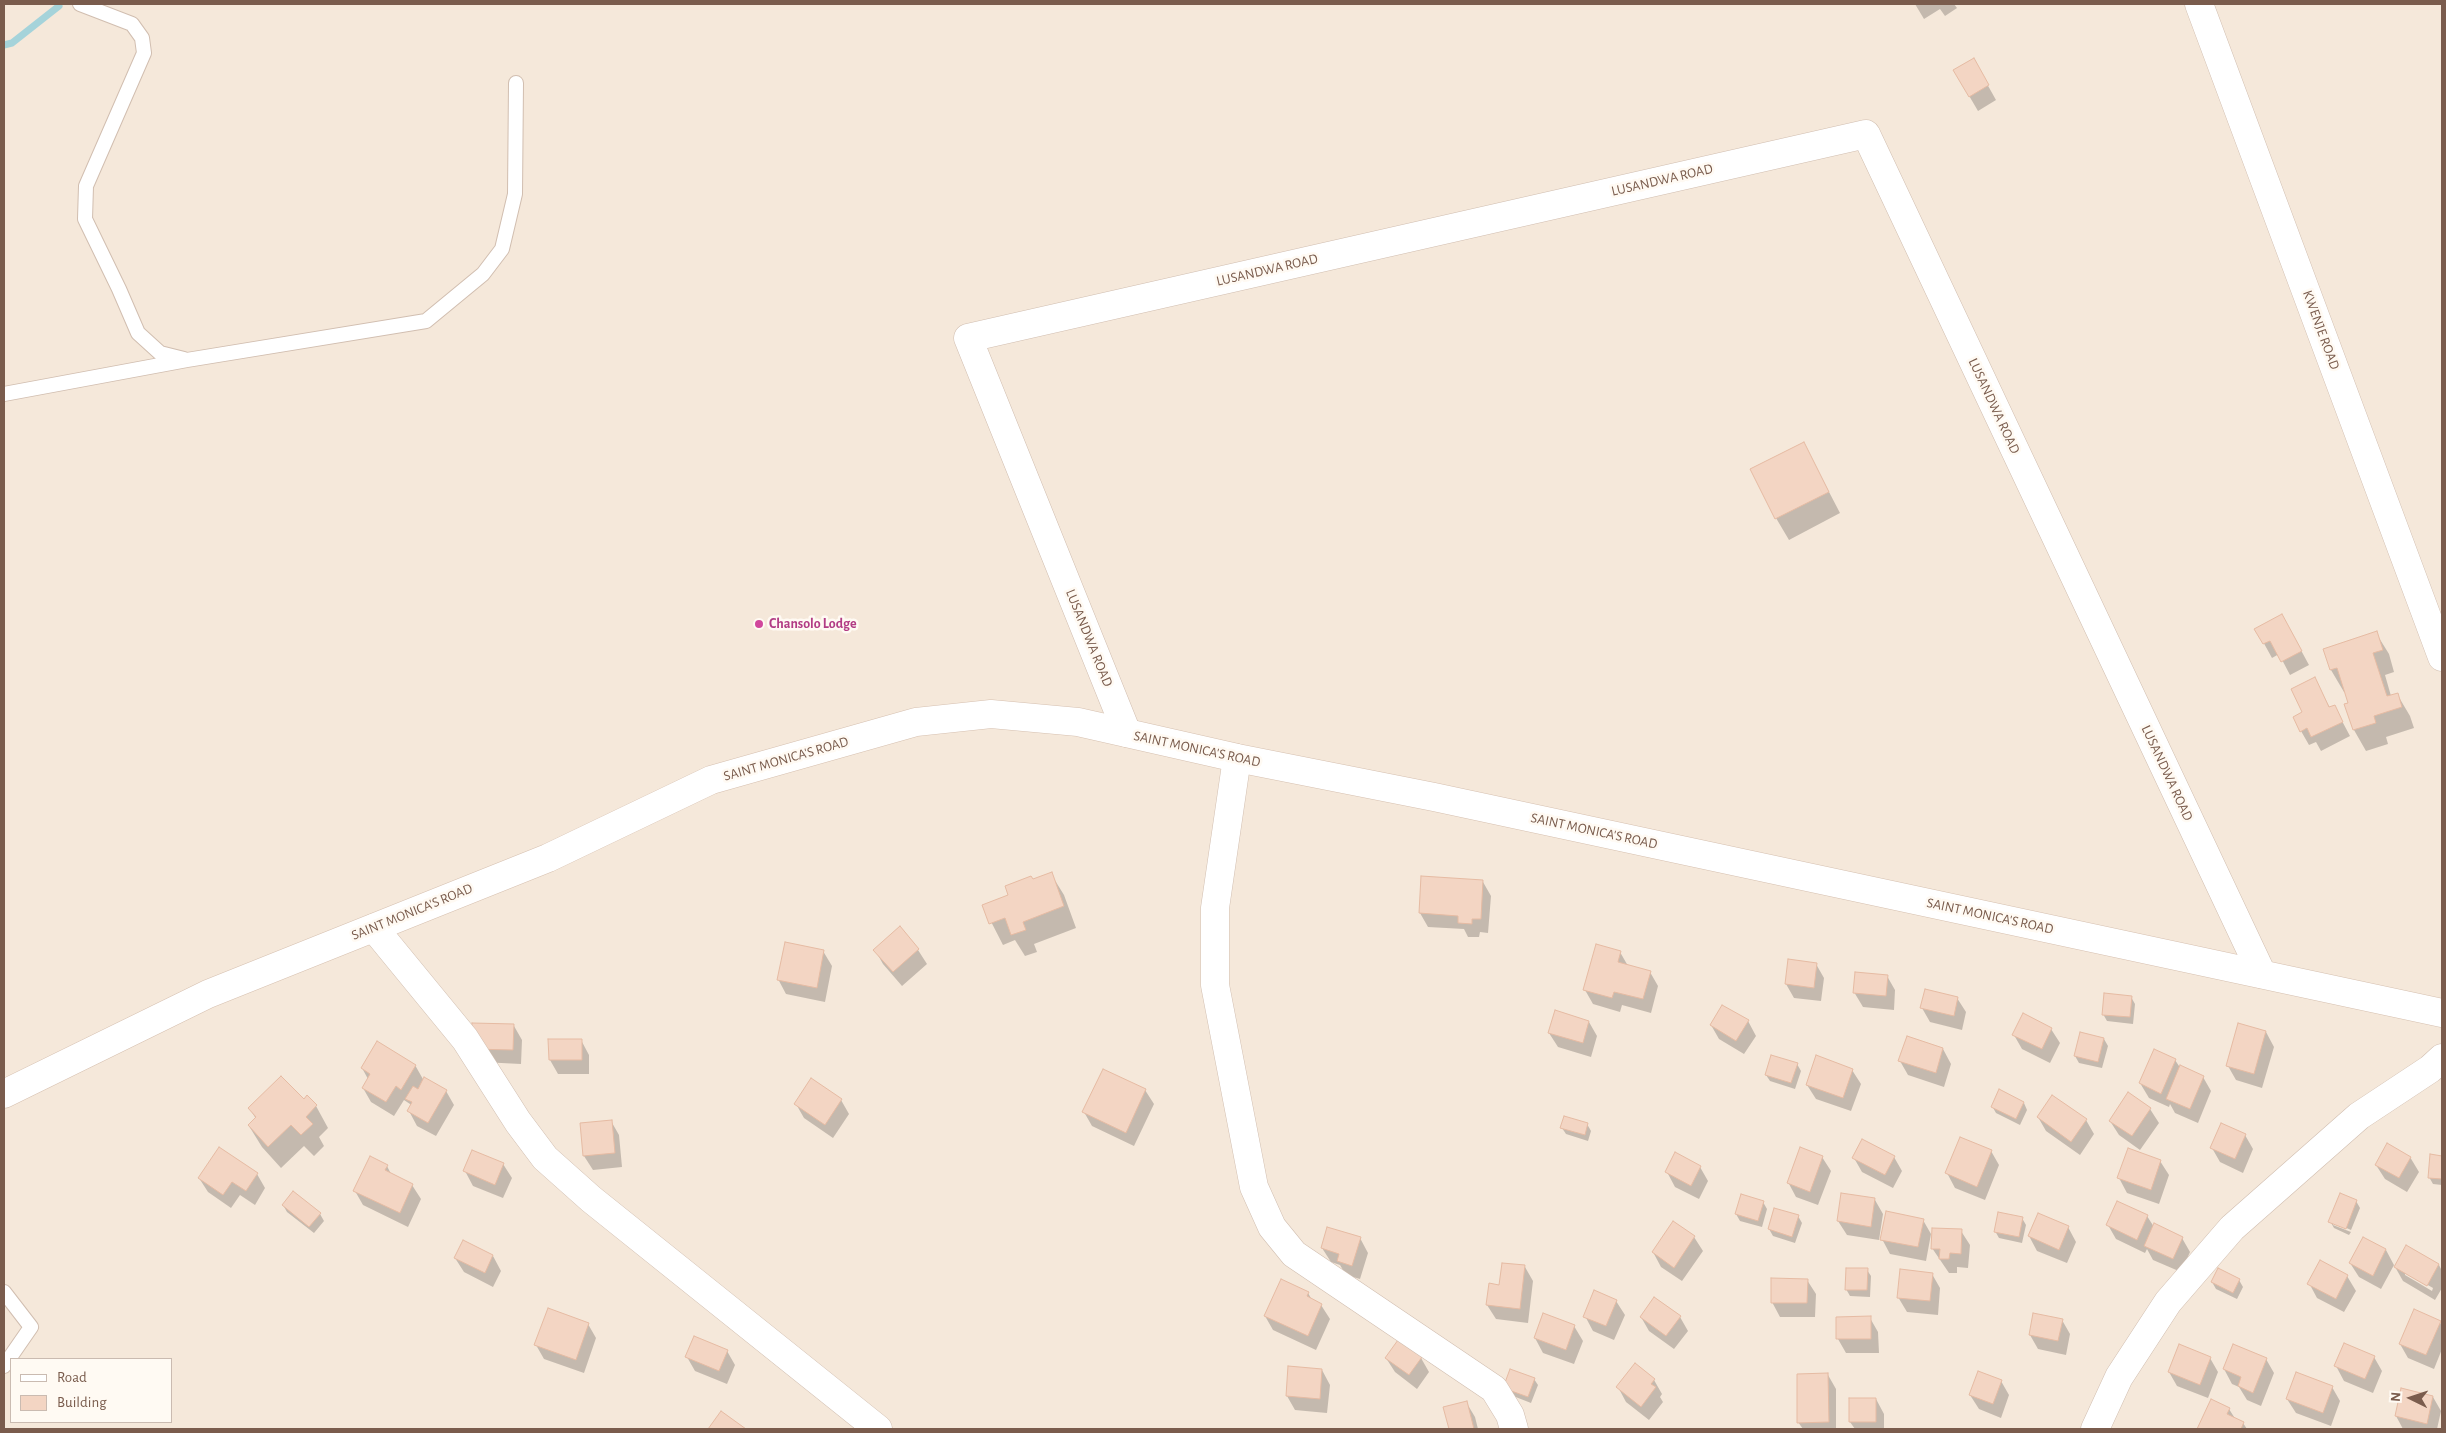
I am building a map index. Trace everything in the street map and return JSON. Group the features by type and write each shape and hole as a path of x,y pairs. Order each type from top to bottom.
{"street":[{"name":"KWENJE ROAD","path":"2199,4 2442,657"},
{"name":"LUSANDWA ROAD","path":"1127,733 968,338 1866,134 2262,974"},
{"name":"SAINT MONICA'S ROAD","path":"4,1094 208,994 548,858 710,780 916,722 991,714 1078,722 1238,758 1434,797 2442,1013"},
{"path":"1238,758 1216,908 1215,985 1254,1186 1272,1227 1294,1254 1494,1389 1510,1415 1514,1429"},
{"path":"374,928 465,1039 518,1122 545,1158 591,1199 878,1429"},
{"path":"2095,1429 2119,1377 2168,1302 2232,1228 2359,1116 2430,1069 2442,1058"}],"lane":[{"path":"80,4 132,24 142,38 144,53 86,186 85,219 138,333 160,353 187,360"},
{"path":"4,394 187,360 426,321 482,274 502,249 515,194 516,83"},
{"path":"4,1292 32,1327 4,1366"}],"shaded area":[{"path":"4,4 2442,4 2442,1429 4,1429"}],"building":[{"path":"1974,58 1989,85 1969,97 1953,70"},
{"path":"1804,442 1829,492 1775,519 1750,469"},
{"path":"2282,614 2302,651 2281,662 2270,641 2263,644 2254,629"},
{"path":"2377,631 2383,650 2373,653 2387,696 2398,693 2402,707 2374,716 2376,723 2353,730 2344,704 2348,703 2337,668 2330,670 2323,649"},
{"path":"2315,677 2329,707 2335,705 2343,722 2311,737 2307,728 2300,732 2293,717 2302,712 2291,689"},
{"path":"1052,872 1064,906 1023,922 1026,930 1011,935 1005,918 989,924 982,905 1008,895 1005,886 1031,876 1033,879"},
{"path":"1421,876 1483,880 1481,919 1472,919 1472,924 1458,923 1458,916 1419,913"},
{"path":"900,926 919,949 893,972 873,950"},
{"path":"785,942 824,950 817,988 777,980"},
{"path":"1596,944 1621,951 1618,962 1651,971 1643,999 1614,992 1612,998 1583,990"},
{"path":"1788,959 1817,963 1814,988 1785,984"},
{"path":"1855,972 1888,975 1886,996 1853,993"},
{"path":"1925,989 1958,997 1954,1016 1920,1008"},
{"path":"2104,993 2132,996 2130,1017 2102,1015"},
{"path":"1722,1005 1749,1020 1736,1041 1710,1025"},
{"path":"1555,1010 1589,1021 1583,1043 1548,1033"},
{"path":"2023,1013 2052,1028 2042,1049 2012,1035"},
{"path":"472,1023 514,1024 513,1050 471,1049"},
{"path":"2238,1023 2266,1031 2254,1074 2226,1066"},
{"path":"2080,1032 2104,1038 2098,1062 2074,1056"},
{"path":"1907,1036 1943,1048 1936,1073 1898,1061"},
{"path":"548,1039 582,1039 582,1060 549,1060"},
{"path":"377,1041 416,1065 401,1090 396,1086 386,1102 362,1088 370,1074 361,1068"},
{"path":"2154,1049 2176,1059 2161,1094 2139,1083"},
{"path":"1771,1055 1798,1063 1791,1083 1765,1075"},
{"path":"1816,1055 1853,1069 1843,1098 1806,1085"},
{"path":"2180,1065 2204,1076 2190,1109 2166,1099"},
{"path":"1103,1069 1146,1089 1126,1133 1082,1112"},
{"path":"281,1076 304,1099 307,1095 317,1105 306,1117 313,1124 301,1135 291,1125 268,1147 248,1125 256,1117 248,1108"},
{"path":"424,1077 447,1090 428,1123 407,1111 412,1102 405,1099 413,1086 418,1089"},
{"path":"811,1078 842,1099 825,1125 794,1104"},
{"path":"1999,1089 2024,1102 2016,1119 1991,1107"},
{"path":"2128,1092 2151,1108 2132,1136 2109,1121"},
{"path":"2052,1095 2087,1119 2071,1142 2037,1117"},
{"path":"1564,1116 1588,1123 1585,1135 1560,1128"},
{"path":"612,1120 615,1153 583,1156 580,1123"},
{"path":"2221,1123 2246,1134 2235,1159 2210,1148"},
{"path":"1960,1137 1992,1150 1977,1187 1945,1173"},
{"path":"1862,1139 1895,1156 1885,1175 1852,1158"},
{"path":"2387,1143 2411,1157 2399,1178 2375,1165"},
{"path":"219,1147 258,1173 246,1191 232,1182 223,1195 198,1178"},
{"path":"1800,1147 1823,1156 1810,1192 1787,1183"},
{"path":"2128,1148 2161,1160 2151,1190 2117,1178"},
{"path":"472,1150 504,1163 495,1185 463,1171"},
{"path":"1675,1152 1701,1166 1691,1186 1665,1172"},
{"path":"2430,1154 2442,1156 2442,1179 2428,1178"},
{"path":"370,1156 388,1165 385,1170 413,1184 400,1213 353,1191"},
{"path":"293,1191 321,1213 309,1227 282,1205"},
{"path":"1841,1193 1875,1198 1871,1227 1837,1221"},
{"path":"2340,1193 2357,1200 2346,1229 2328,1222"},
{"path":"1741,1194 1764,1201 1758,1221 1735,1214"},
{"path":"2117,1201 2148,1215 2137,1240 2106,1225"},
{"path":"1774,1208 1799,1215 1792,1237 1768,1229"},
{"path":"1886,1211 1924,1219 1918,1247 1880,1240"},
{"path":"1998,1212 2023,1217 2019,1237 1994,1232"},
{"path":"2038,1213 2069,1226 2059,1250 2028,1236"},
{"path":"1673,1221 1695,1236 1674,1268 1652,1252"},
{"path":"2154,1223 2183,1237 2173,1259 2144,1246"},
{"path":"1327,1227 1361,1237 1352,1266 1337,1261 1339,1254 1321,1248"},
{"path":"1932,1228 1962,1229 1961,1254 1950,1253 1949,1259 1939,1259 1940,1249 1931,1249"},
{"path":"2363,1237 2386,1249 2373,1276 2349,1263"},
{"path":"463,1240 493,1255 485,1273 454,1258"},
{"path":"2406,1245 2439,1264 2427,1286 2394,1267"},
{"path":"2320,1260 2348,1275 2336,1299 2307,1284"},
{"path":"1502,1263 1525,1265 1520,1309 1486,1305 1489,1283 1499,1285"},
{"path":"1846,1268 1868,1268 1867,1290 1845,1290"},
{"path":"2218,1268 2240,1279 2233,1293 2211,1282"},
{"path":"1900,1269 1933,1273 1930,1301 1897,1298"},
{"path":"1771,1278 1808,1279 1807,1303 1771,1303"},
{"path":"1281,1279 1309,1292 1307,1296 1322,1304 1308,1336 1264,1316"},
{"path":"1594,1290 1617,1300 1606,1326 1583,1317"},
{"path":"1654,1297 1681,1316 1666,1336 1640,1317"},
{"path":"548,1308 589,1323 576,1360 534,1345"},
{"path":"2414,1309 2441,1321 2426,1355 2399,1344"},
{"path":"1543,1313 1575,1325 1566,1350 1534,1338"},
{"path":"2033,1313 2063,1319 2058,1341 2029,1335"},
{"path":"1871,1316 1871,1339 1836,1339 1836,1317"},
{"path":"694,1336 728,1350 719,1371 685,1357"},
{"path":"1398,1340 1422,1357 1409,1375 1385,1358"},
{"path":"2344,1343 2375,1356 2365,1379 2334,1366"},
{"path":"2179,1344 2211,1357 2200,1385 2168,1372"},
{"path":"2233,1344 2267,1358 2253,1393 2238,1386 2241,1377 2223,1369"},
{"path":"1635,1363 1655,1379 1651,1384 1656,1387 1641,1407 1616,1387"},
{"path":"1288,1366 1322,1369 1320,1399 1286,1396"},
{"path":"1510,1369 1535,1378 1528,1397 1503,1388"},
{"path":"1978,1371 2002,1380 1993,1404 1969,1395"},
{"path":"2296,1372 2333,1386 2323,1413 2286,1399"},
{"path":"1828,1373 1829,1422 1797,1423 1797,1374"},
{"path":"2401,1388 2433,1396 2427,1424 2395,1416"},
{"path":"1849,1398 1876,1398 1876,1422 1849,1422"},
{"path":"2211,1399 2230,1408 2227,1414 2244,1422 2241,1429 2197,1429"},
{"path":"1467,1401 1474,1429 1449,1429 1443,1407"},
{"path":"721,1411 746,1429 708,1429"}],"waterway":[{"path":"4,45 12,43 59,6"}],"place":[{"name":"Chansolo Lodge","path":"759,624"}]}
